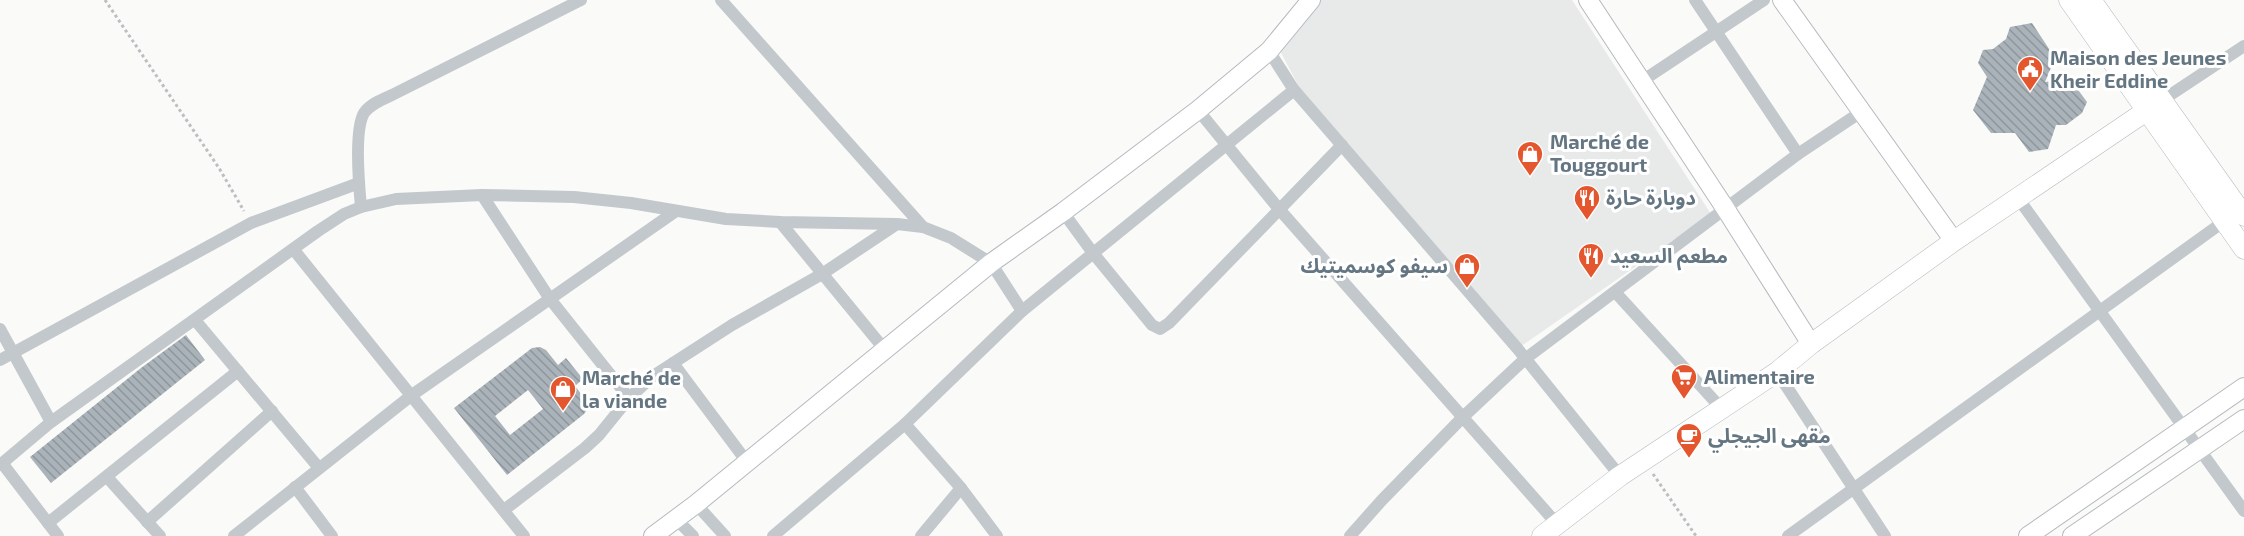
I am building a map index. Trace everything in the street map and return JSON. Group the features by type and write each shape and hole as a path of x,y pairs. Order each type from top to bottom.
{"main road":[{"path":"2069,0 2243,212"},
{"path":"2091,0 2223,221 2244,249"},
{"path":"1550,530 1643,460 1777,372 1811,344 1954,241 2154,106"}],"street":[{"path":"361,207 359,130 364,113 375,104 581,0"},
{"path":"721,0 923,227"},
{"path":"653,536 696,504 991,263 1198,110 1269,51 1311,0"},
{"path":"1588,0 1725,208 1811,344"},
{"path":"1695,0 1797,154"},
{"path":"1642,81 1764,0"},
{"path":"1782,0 1954,241"},
{"path":"2154,106 2244,46"},
{"path":"1269,51 1294,90 1525,359 1620,477"},
{"path":"773,536 905,424 1022,311 1294,90"},
{"path":"1198,110 1279,209 1463,417 1550,530"},
{"path":"1350,536 1463,417 1525,359 1616,293 1797,154 1861,112"},
{"path":"1063,212 1152,325 1160,329 1169,323 1342,145"},
{"path":"0,360 251,223 359,183"},
{"path":"58,536 1,464 51,422 344,214 361,207 396,199 482,195 574,197 631,203 726,219 897,224 923,227 951,238 991,263 1022,311"},
{"path":"482,195 550,299 629,398"},
{"path":"2018,198 2244,511"},
{"path":"234,536 412,395 676,211"},
{"path":"1788,536 2098,310 2223,221 2243,212"},
{"path":"780,222 885,350"},
{"path":"504,510 585,448 599,435 629,398 653,376 732,324 822,274 897,224"},
{"path":"294,250 524,536"},
{"path":"1616,293 1720,408"},
{"path":"195,320 319,468"},
{"path":"0,329 51,422"},
{"path":"673,363 747,462"},
{"path":"48,523 238,371"},
{"path":"1777,372 1885,536"},
{"path":"2028,536 2244,387"},
{"path":"147,522 272,411"},
{"path":"2072,536 2244,419"},
{"path":"905,424 962,488 997,536"},
{"path":"107,477 160,536"},
{"path":"295,488 332,536"},
{"path":"921,536 962,488"},
{"path":"696,504 725,536"},
{"path":"676,519 693,536"}],"path":[{"path":"105,0 219,168 251,223"},
{"path":"1643,460 1696,536"}],"shaded area":[{"name":"Marché de Touggourt","path":"1312,0 1572,0 1711,214 1520,347 1305,98 1277,45"}],"building":[{"name":"Maison des Jeunes Kheir Eddine","path":"2032,23 2055,58 2045,82 2070,79 2087,102 2082,113 2066,125 2056,125 2048,149 2029,152 2015,133 1991,133 1973,110 1987,77 1978,63 1983,50 1993,49 2006,39 2010,27"},
{"path":"186,335 205,360 51,483 30,457"},
{"name":"Marché de la viande","path":"540,347 546,350 558,365 566,358 583,379 575,386 588,403 588,408 584,414 507,475 454,408 532,348","holes":["528,390 543,409 510,435 495,416"]}],"place":[{"name":"Maison des Jeunes Kheir Eddine","path":"2030,92"},
{"name":"Marché de Touggourt","path":"1530,177"},
{"name":"دوبارة حارة","path":"1587,221"},
{"name":"مطعم السعيد","path":"1591,279"},
{"name":"سيفو كوسميتيك","path":"1467,289"},
{"name":"Alimentaire","path":"1684,400"},
{"name":"Marché de la viande","path":"563,412"},
{"name":"مقهى الجيجلي","path":"1689,459"}]}
